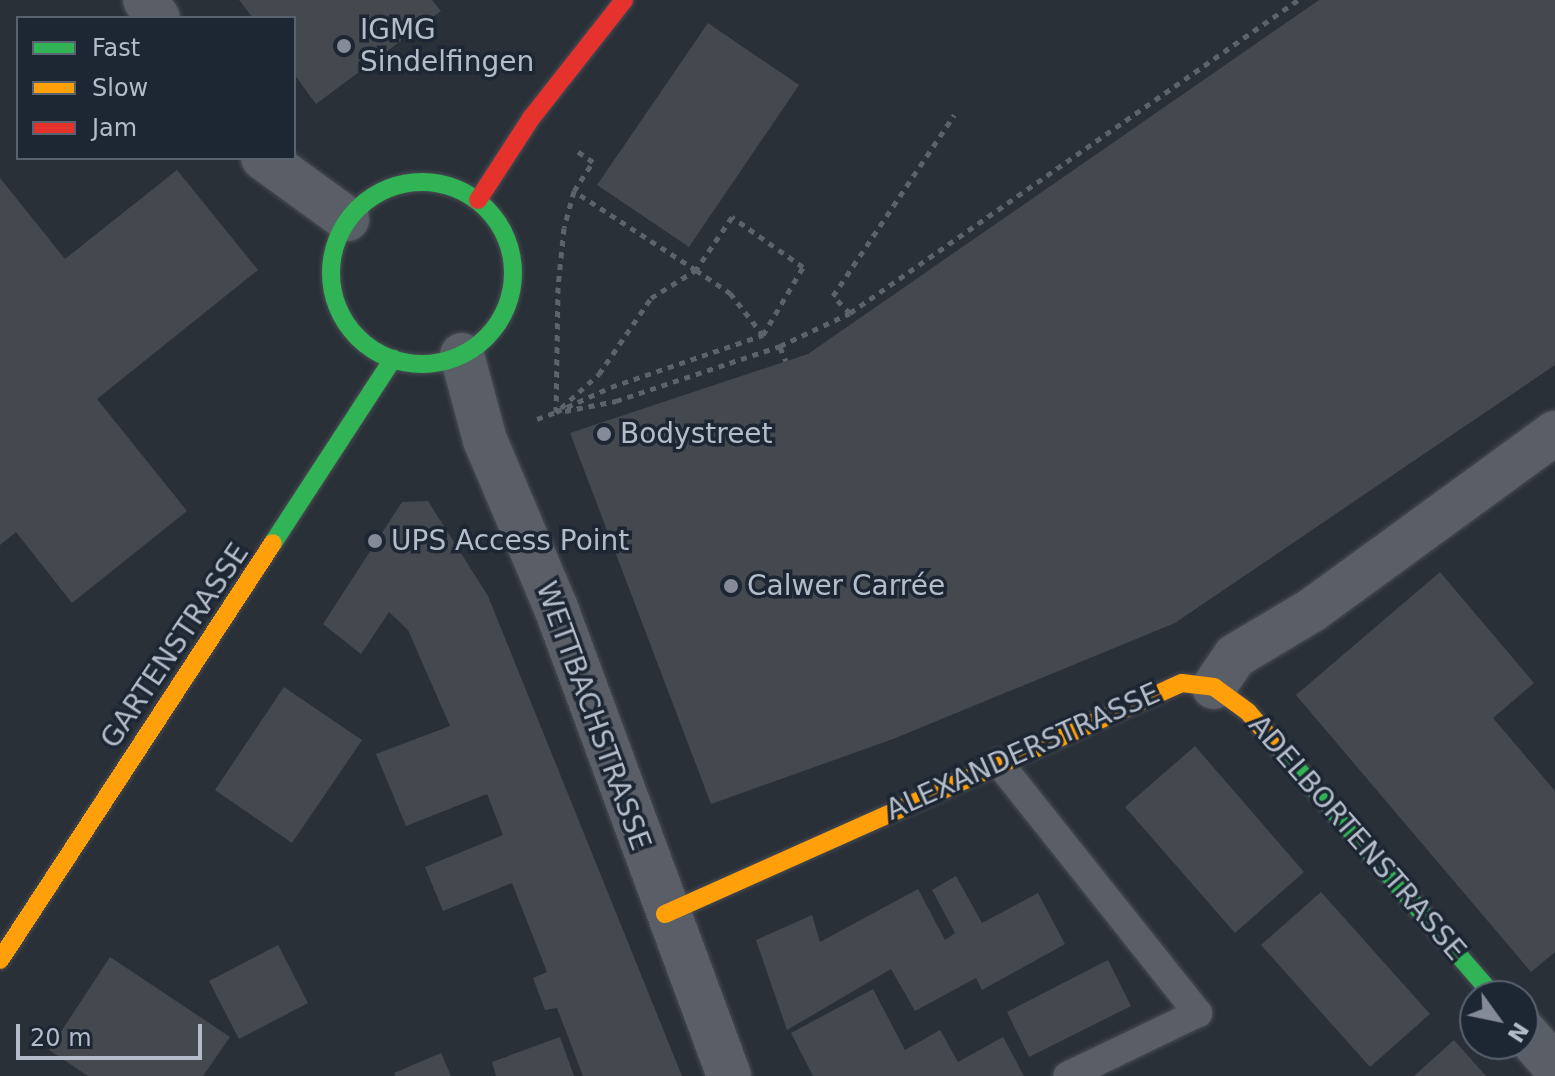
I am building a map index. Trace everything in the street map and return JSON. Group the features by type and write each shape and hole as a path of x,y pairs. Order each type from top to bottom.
{"street":[{"path":"478,200 532,117 624,0"},
{"path":"266,160 347,219"},
{"path":"424,181 453,186 478,200 499,223 512,251 514,282 504,312 488,338 462,355 439,363 393,359 368,347 348,327 335,301 331,273 347,219 368,199 394,185 424,181"},
{"name":"WETTBACHSTRASSE","path":"462,355 485,440 556,608 665,914 729,1076"},
{"name":"GARTENSTRASSE","path":"0,960 393,359"},
{"path":"1214,687 1235,656 1312,610 1555,433"},
{"name":"ALEXANDERSTRASSE","path":"665,914 1182,683 1214,687"},
{"name":"ADELBORTENSTRASSE","path":"1214,687 1248,712 1480,980"},
{"path":"1539,1048 1555,1067"}],"lane":[{"path":"999,763 1198,1013 1067,1076"}],"path":[{"path":"556,412 616,401 780,346 850,313 1298,0"},
{"path":"850,313 833,296 954,115"},
{"path":"556,412 558,287 564,228 574,191 730,293 763,335"},
{"path":"732,217 803,267 763,335 611,387 556,412 599,374 651,298 696,270 732,217"},
{"path":"780,346 786,361"}],"building":[{"name":"IGMG Sindelfingen","path":"239,0 432,0 441,11 316,104 296,77 296,16 251,16"},
{"path":"1319,0 1555,0 1555,365 1175,623 893,739 711,804 570,433 808,354"},
{"path":"708,23 799,85 689,247 597,185"},
{"path":"177,170 258,270 97,399 187,511 72,603 16,532 0,545 0,178 65,259"},
{"path":"428,501 488,596 682,1076 583,1076 557,1008 545,1010 533,978 547,972 512,883 443,911 425,867 503,835 487,794 406,826 376,754 450,726 408,630 389,612 361,654 323,624 402,502"},
{"path":"1440,572 1534,683 1493,718 1555,791 1555,952 1531,972 1296,695"},
{"path":"284,687 362,740 292,843 215,790"},
{"path":"1195,746 1304,872 1235,933 1125,807"},
{"path":"956,876 982,923 1038,893 1065,944 982,990 976,978 915,1011 891,969 787,1030 756,940 812,915 820,942 918,889 945,940 955,933 932,890"},
{"path":"1321,892 1430,1014 1370,1067 1261,945"},
{"path":"278,945 308,1003 239,1039 209,981"},
{"path":"110,957 230,1037 203,1076 88,1076 49,1050"},
{"path":"1108,960 1131,1006 1029,1057 1007,1012"},
{"path":"873,989 905,1050 940,1030 958,1062 1003,1037 1024,1076 813,1076 791,1033"},
{"path":"560,1037 574,1076 496,1076 492,1062"},
{"path":"1454,1040 1459,1046 1459,1060 1472,1060 1486,1076 1414,1076"},
{"path":"441,1053 451,1076 395,1076 394,1073"}],"traffic: fast":[{"path":"422,182 457,189 473,197 486,209 498,222 506,238 513,273 506,308 498,324 486,337 473,349 457,357 422,364 387,357 371,349 358,337 346,324 338,308 331,273 338,238 346,222 358,209 371,197 387,189 422,182"},
{"path":"273,543 393,359"},
{"path":"1279,748 1480,980"}],"traffic: slow":[{"path":"0,960 273,543"},
{"path":"665,914 1182,683 1214,687 1248,712 1279,748"}],"traffic: jam":[{"path":"478,200 532,117 624,0"}],"place":[{"name":"IGMG Sindelfingen","path":"344,46"},
{"name":"Bodystreet","path":"604,434"},
{"name":"UPS Access Point","path":"375,541"},
{"name":"Calwer Carrée","path":"731,586"}]}
